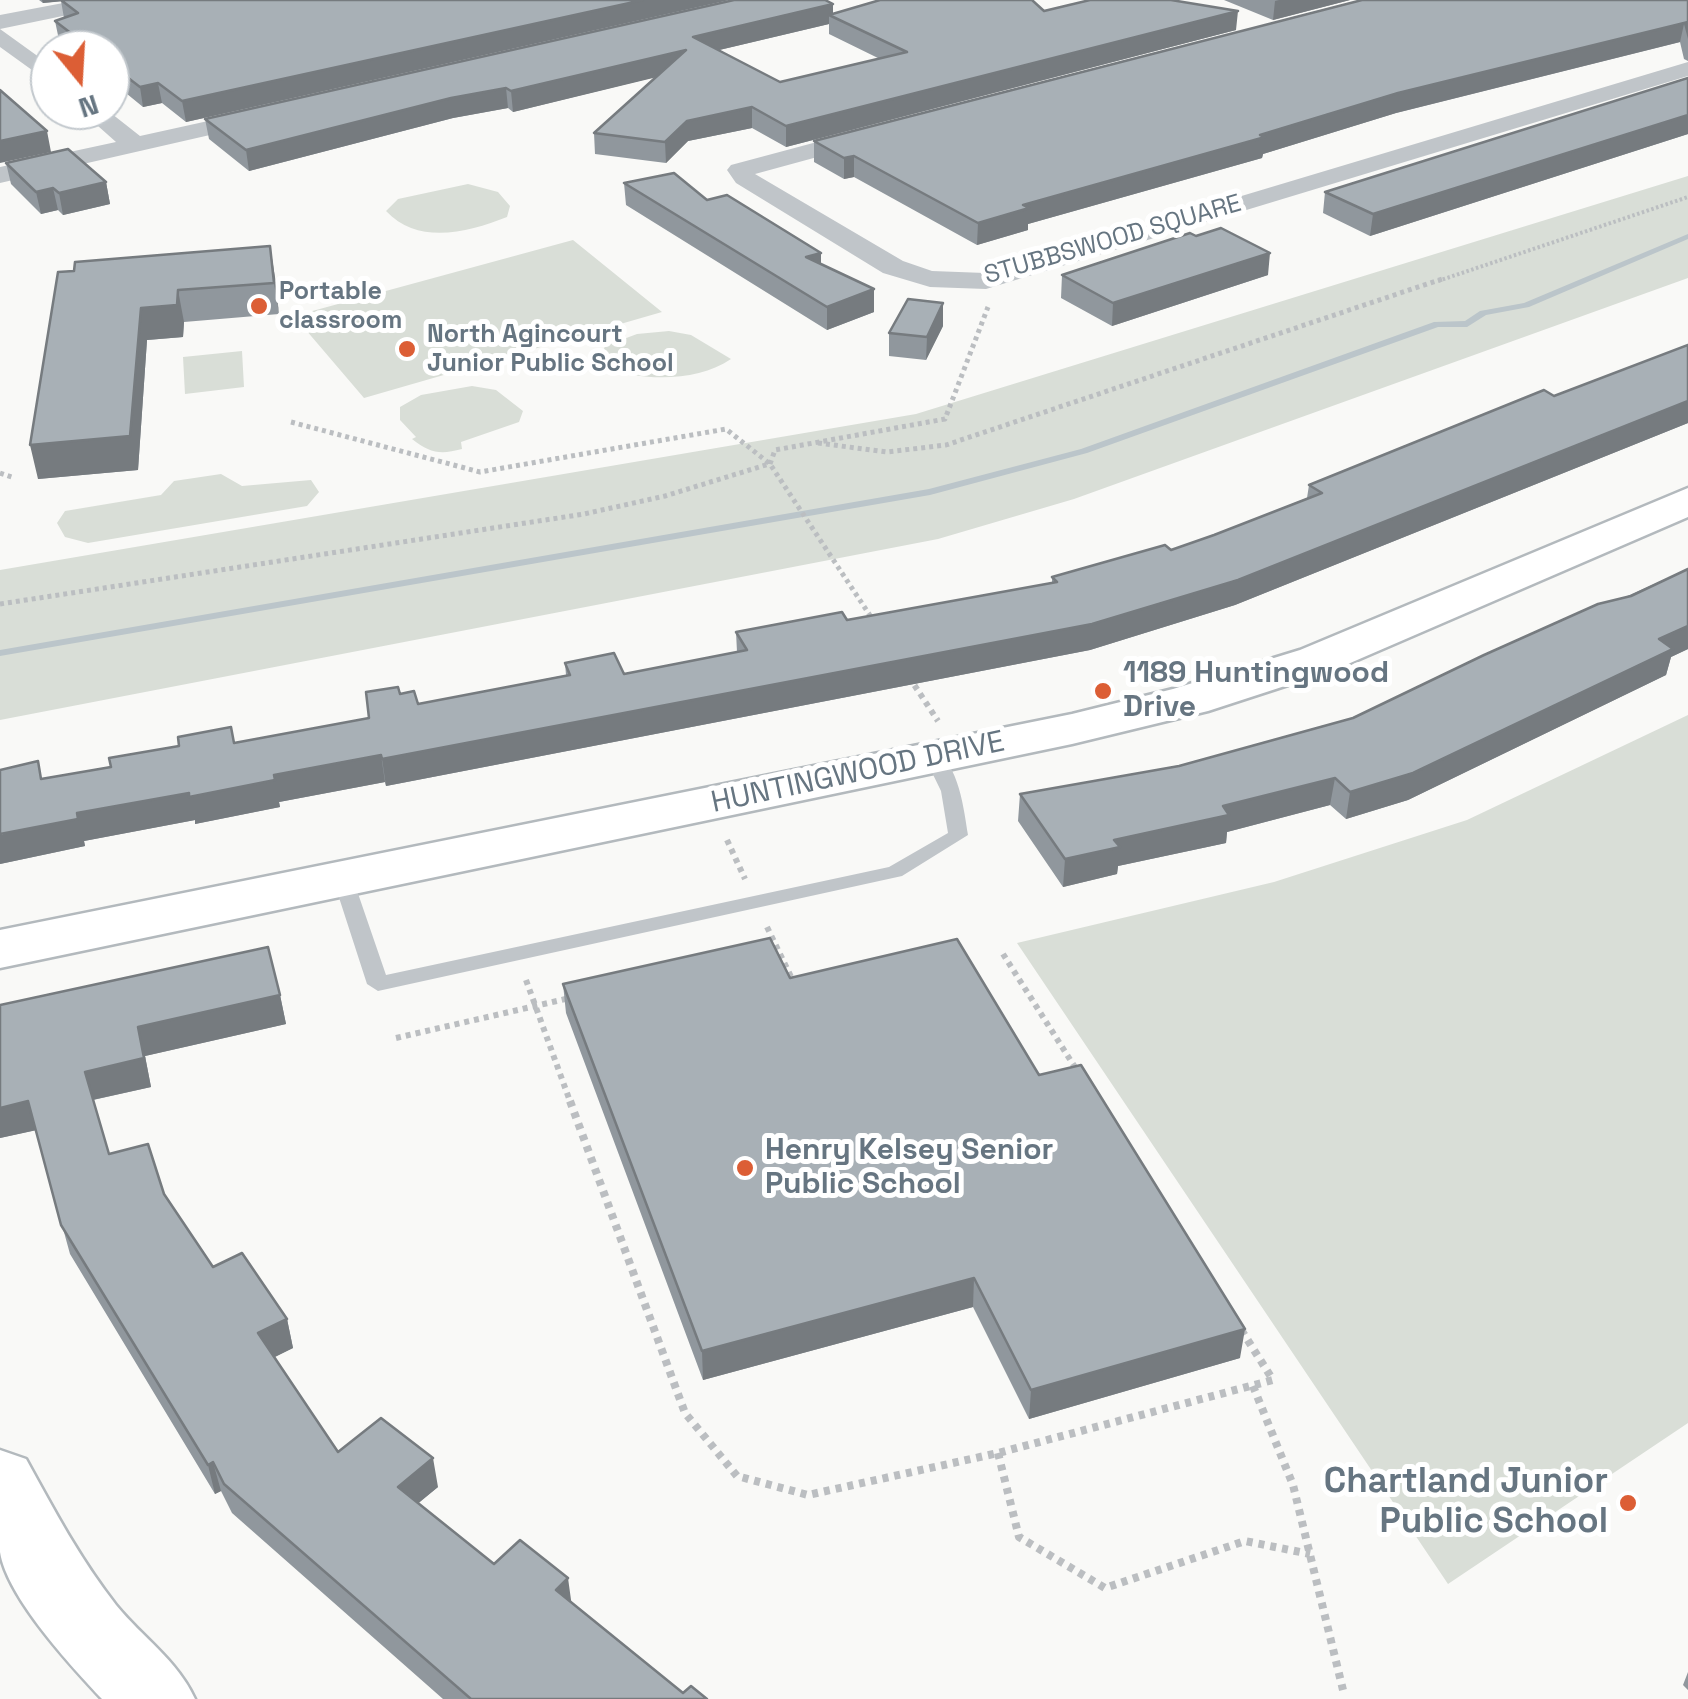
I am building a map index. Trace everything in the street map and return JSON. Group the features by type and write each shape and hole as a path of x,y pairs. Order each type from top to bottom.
{"street":[{"path":"0,22 112,0"},
{"path":"0,36 30,60"},
{"name":"STUBBSWOOD SQUARE","path":"884,132 740,170 746,178 893,266 930,279 986,281 1688,69"},
{"path":"0,175 290,110"},
{"path":"117,130 134,144"},
{"name":"HUNTINGWOOD DRIVE","path":"0,949 343,878 940,744 1190,700 1317,660 1688,501"},
{"path":"0,1481 54,1583 93,1634 155,1699"}],"lane":[{"path":"343,878 378,984 895,872 958,835 940,744"}],"path":[{"path":"818,444 886,452 946,445 1688,197"},
{"path":"770,464 774,450 944,419 988,313 986,281"},
{"path":"290,422 480,472 726,430 770,464 881,634"},
{"path":"0,604 584,514 665,496 770,464"},
{"path":"0,473 12,477"},
{"path":"902,666 940,744"},
{"path":"760,955 778,951"},
{"path":"1003,954 1086,1085"},
{"path":"522,970 685,1413 737,1476 808,1495 998,1453 1273,1380 1232,1315"},
{"path":"396,1038 572,998"},
{"path":"1252,1386 1293,1485 1343,1690"},
{"path":"998,1453 1018,1537 1104,1588 1245,1542 1310,1554"}],"shaded area":[{"path":"1688,176 1688,278 1074,499 938,539 0,720 0,570 916,414"},
{"path":"468,184 498,192 510,206 507,217 476,228 444,233 413,229 386,211 398,199"},
{"path":"573,240 662,312 364,398 294,316"},
{"path":"669,331 691,335 731,359 703,372 654,377 608,369 601,358 605,346 637,334"},
{"path":"242,351 244,387 185,394 183,357"},
{"path":"472,386 496,390 523,411 519,422 461,442 462,449 454,451 436,451 412,439 416,437 400,420 400,407 421,395"},
{"path":"221,474 242,486 311,480 319,492 307,506 88,543 65,537 57,523 65,511 161,495 174,481"},
{"path":"1688,715 1688,1423 1448,1584 1017,943 1274,882 1467,820"}],"building":[{"path":"61,0 643,0 182,101 158,83 140,87 130,79 130,30 67,30 55,21 78,13"},
{"path":"734,0 825,0 833,4 693,37 780,82 907,52 829,15 880,0 1032,0 1044,11 1090,0 1171,0 1238,11 786,126 752,107 687,121 665,142 594,133 686,50 511,91 506,88 451,98 246,150 205,119"},
{"path":"1362,0 1688,0 1688,22 1398,93 1260,135 1265,137 1023,205 1029,208 978,223 854,156 844,158 814,141"},
{"path":"1688,78 1688,115 1373,214 1325,192"},
{"path":"0,90 30,116 30,130 47,131 0,141"},
{"path":"68,149 106,182 59,193 53,188 36,192 6,163"},
{"path":"674,173 707,200 727,195 821,253 806,257 874,289 827,307 624,183"},
{"path":"1221,228 1270,253 1113,303 1062,275 1190,233 1196,236"},
{"path":"270,246 274,283 178,290 177,305 141,308 130,436 30,445 58,272 74,271 75,262"},
{"path":"908,299 943,303 927,337 889,333"},
{"path":"1688,345 1688,401 1238,580 1092,624 382,759 381,755 274,775 275,780 77,813 78,819 0,834 0,770 38,761 41,779 111,767 109,758 179,746 178,737 231,727 234,743 369,718 366,692 398,687 400,694 414,691 418,704 570,675 565,663 614,653 624,674 747,650 736,632 842,612 847,620 1057,582 1052,577 1165,545 1171,550 1214,535 1322,493 1309,485 1544,390 1554,396"},
{"path":"1688,569 1688,626 1659,639 1673,649 1413,773 1350,792 1335,778 1223,806 1229,815 1114,840 1120,847 1065,859 1020,794 1179,766 1353,718 1598,604 1631,596"},
{"name":"Henry Kelsey Senior Public School","path":"770,938 790,978 957,939 1039,1075 1081,1065 1245,1329 1031,1390 974,1278 702,1351 563,984"},
{"path":"268,947 280,995 138,1027 144,1058 85,1072 109,1154 148,1144 164,1194 213,1267 242,1253 287,1319 258,1333 338,1452 381,1418 433,1458 398,1487 494,1564 520,1540 568,1578 556,1590 683,1693 691,1686 707,1699 471,1699 224,1484 213,1462 208,1465 61,1225 28,1101 0,1108 0,1005"}],"waterway":[{"path":"0,653 930,492 1084,451 1437,324 1467,324 1483,313 1526,305 1688,236"}],"place":[{"name":"Portable classroom","path":"259,306"},
{"name":"North Agincourt Junior Public School","path":"407,349"},
{"name":"1189 Huntingwood Drive","path":"1103,691"},
{"name":"Henry Kelsey Senior Public School","path":"745,1168"},
{"name":"Chartland Junior Public School","path":"1628,1503"}]}
